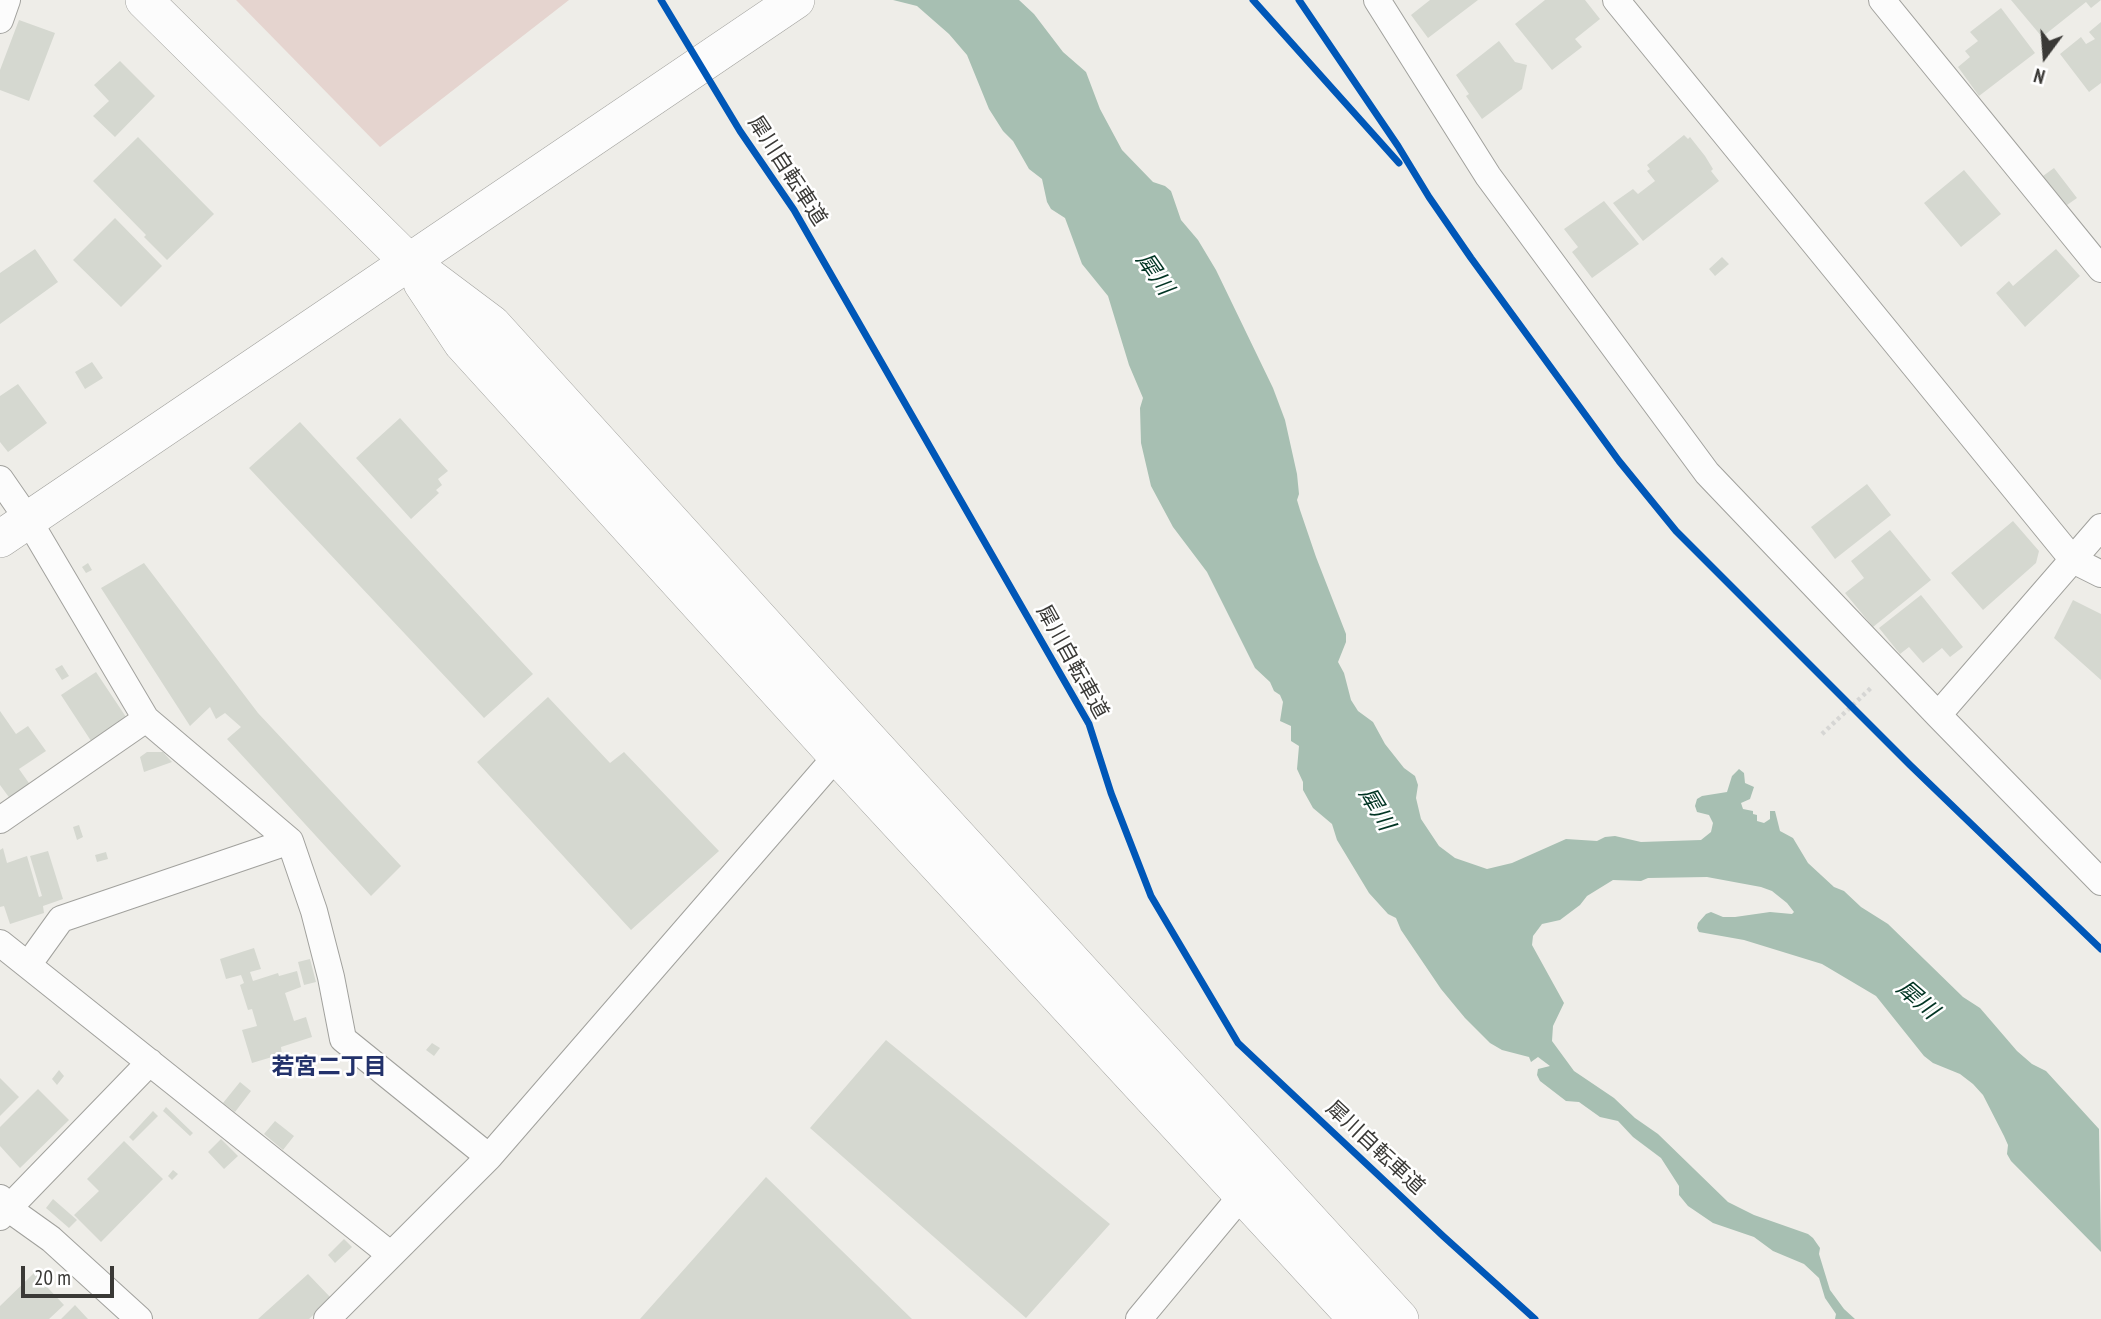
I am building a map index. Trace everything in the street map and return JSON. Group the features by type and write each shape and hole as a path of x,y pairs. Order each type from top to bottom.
{"street":[{"path":"0,20 7,0"},
{"path":"144,0 408,261 462,343 848,743 1253,1182 1400,1319"},
{"path":"14,530 796,0"},
{"path":"1377,0 1488,176 1707,473 2101,882"},
{"path":"1616,0 2073,560 2101,574"},
{"path":"1882,0 2101,269"},
{"path":"0,479 14,530 146,719 290,841 331,977 342,1039 489,1157"},
{"path":"1938,715 2101,527"},
{"path":"0,820 146,719"},
{"path":"327,1319 489,1157 848,743"},
{"path":"28,965 61,919 290,841"},
{"path":"0,943 391,1255"},
{"path":"139,1319 51,1239 3,1208 150,1062"},
{"path":"1139,1319 1253,1182"},
{"path":"1253,1182 1357,1319"}],"path":[{"path":"1822,734 1851,706"}],"shaded area":[{"path":"236,0 569,0 380,147"}],"water":[{"name":"犀川","path":"893,0 1019,0 1034,14 1063,52 1086,72 1100,109 1122,150 1153,182 1171,191 1181,220 1198,240 1216,270 1273,388 1285,420 1297,474 1297,500 1346,634 1346,642 1338,662 1344,673 1351,700 1358,711 1373,722 1385,744 1404,768 1415,776 1421,819 1439,846 1455,858 1487,869 1512,863 1566,839 1597,841 1615,836 1641,842 1701,840 1711,832 1713,823 1709,815 1697,812 1697,799 1727,792 1732,776 1739,769 1744,773 1745,783 1754,787 1750,799 1741,803 1743,809 1753,811 1753,814 1757,815 1757,821 1764,823 1770,819 1770,811 1775,811 1780,831 1793,838 1808,863 1834,887 1844,891 1861,907 1888,924 1963,997 1980,1008 2017,1051 2032,1064 2046,1071 2099,1129 2101,1252 2011,1161 2007,1154 2008,1145 1983,1095 1960,1074 1933,1063 1924,1056 1876,996 1822,964 1744,940 1699,932 1698,923 1711,912 1723,917 1770,912 1792,914 1794,912 1787,903 1772,891 1707,877 1613,880 1587,896 1560,920 1542,924 1533,936 1532,945 1564,1003 1553,1026 1552,1041 1574,1071 1614,1098 1635,1118 1658,1134 1728,1202 1813,1238 1820,1248 1819,1254 1830,1290 1855,1319 1835,1319 1836,1314 1825,1298 1819,1278 1804,1264 1773,1251 1754,1237 1713,1223 1688,1206 1679,1195 1679,1186 1661,1158 1633,1137 1618,1121 1600,1117 1579,1102 1566,1101 1540,1081 1538,1069 1550,1066 1538,1057 1531,1062 1529,1057 1502,1050 1490,1043 1465,1018 1441,989 1401,930 1396,918 1388,914 1369,893 1337,840 1332,824 1313,808 1303,790 1303,782 1297,769 1299,746 1291,741 1291,726 1280,721 1283,702 1280,695 1255,668 1207,572 1173,527 1151,486 1141,443 1140,408 1143,398 1129,365 1108,296 1082,264 1065,218 1051,209 1042,179 1029,169 1013,141 989,109 967,55 949,34 917,6"}],"building":[{"path":"1430,0 1478,0 1428,38 1411,15"},
{"path":"1545,0 1585,0 1600,19 1575,39 1582,47 1552,70 1515,24"},
{"path":"2011,0 2101,0 2091,8 2086,2 2042,37"},
{"path":"2001,8 2035,53 1979,96 1958,67 1970,57 1965,51 1978,41 1970,32"},
{"path":"19,20 55,33 29,101 0,90 0,70"},
{"path":"2101,22 2101,83 2089,92 2060,54 2081,37 2086,44 2095,39 2089,32"},
{"path":"1499,41 1515,62 1527,65 1522,89 1482,119 1456,75"},
{"path":"120,61 155,96 115,137 93,116 109,101 94,85"},
{"path":"1684,135 1688,139 1690,137 1705,156 1719,181 1643,241 1613,203 1633,189 1638,194 1655,181 1647,171 1650,169 1647,165"},
{"path":"138,137 214,214 167,260 93,181"},
{"path":"2054,168 2077,198 2067,205 2043,176"},
{"path":"1964,170 2001,214 1961,247 1924,203"},
{"path":"1604,201 1639,244 1592,278 1572,252 1578,247 1564,229"},
{"path":"115,218 162,266 121,307 73,260"},
{"path":"35,249 58,282 0,324 0,273"},
{"path":"2056,249 2080,276 2025,327 1996,293 2009,281 2013,286"},
{"path":"1722,257 1729,264 1715,276 1709,269"},
{"path":"92,362 103,378 85,389 75,372"},
{"path":"18,384 47,423 8,452 0,442 0,396"},
{"path":"400,418 448,471 438,479 442,485 436,490 439,493 411,519 356,458"},
{"path":"300,422 533,674 484,718 249,468"},
{"path":"1867,484 1891,515 1835,559 1811,527"},
{"path":"2013,521 2039,551 2036,563 1983,610 1951,573"},
{"path":"1890,530 1931,580 1873,627 1845,593 1864,578 1851,561"},
{"path":"88,563 92,570 86,573 82,567"},
{"path":"144,563 258,713 401,866 371,896 227,739 241,727 225,713 216,719 210,707 190,726 101,588"},
{"path":"1921,595 1963,647 1950,657 1942,648 1923,663 1909,647 1900,654 1879,628"},
{"path":"2073,600 2101,614 2101,680 2054,638"},
{"path":"62,665 69,676 62,680 55,669"},
{"path":"96,672 126,717 119,721 123,727 95,747 61,695"},
{"path":"548,697 610,763 624,752 719,851 631,930 477,762"},
{"path":"0,711 16,734 28,726 46,751 19,769 31,786 11,800 0,785"},
{"path":"147,752 163,752 172,762 144,772 140,757"},
{"path":"79,825 83,837 77,840 73,827"},
{"path":"3,848 7,863 27,856 39,897 42,896 30,856 48,851 63,899 43,906 44,913 10,924 4,906 0,907 0,850"},
{"path":"106,852 108,859 97,862 95,855"},
{"path":"254,948 261,969 250,972 253,981 278,973 279,976 297,971 301,987 285,993 294,1021 306,1017 312,1037 281,1047 282,1054 252,1063 242,1030 257,1026 252,1009 248,1010 240,985 244,983 241,975 226,979 220,959"},
{"path":"310,959 316,982 304,985 298,962"},
{"path":"886,1040 1110,1224 1026,1318 810,1128"},
{"path":"432,1043 440,1048 434,1056 426,1050"},
{"path":"59,1070 64,1076 57,1085 52,1079"},
{"path":"0,1078 19,1097 0,1116"},
{"path":"240,1082 251,1091 235,1112 223,1103"},
{"path":"38,1089 69,1120 20,1168 0,1146 0,1127"},
{"path":"166,1107 193,1133 190,1136 163,1111"},
{"path":"153,1111 158,1116 133,1141 129,1137"},
{"path":"275,1121 294,1136 283,1150 264,1134"},
{"path":"221,1139 238,1156 224,1169 208,1152"},
{"path":"124,1141 163,1179 101,1242 74,1215 99,1191 87,1179"},
{"path":"173,1170 178,1174 172,1180 168,1176"},
{"path":"766,1177 912,1319 640,1319"},
{"path":"53,1199 77,1220 69,1228 46,1208"},
{"path":"344,1239 352,1247 335,1263 328,1255"},
{"path":"34,1273 64,1305 49,1319 0,1319 0,1306"},
{"path":"308,1274 331,1298 309,1319 258,1319"},
{"path":"75,1305 88,1319 61,1319"}],"cycle path":[{"name":"犀川自転車道","path":"661,0 740,131 794,210 1089,724 1111,793 1151,896 1238,1043 1535,1319"},
{"path":"1253,0 1399,163"},
{"path":"1299,0 1471,258 1619,461 1676,531 1910,765 2101,949"}],"district":[{"name":"若宮二丁目","path":"329,1067"}]}
